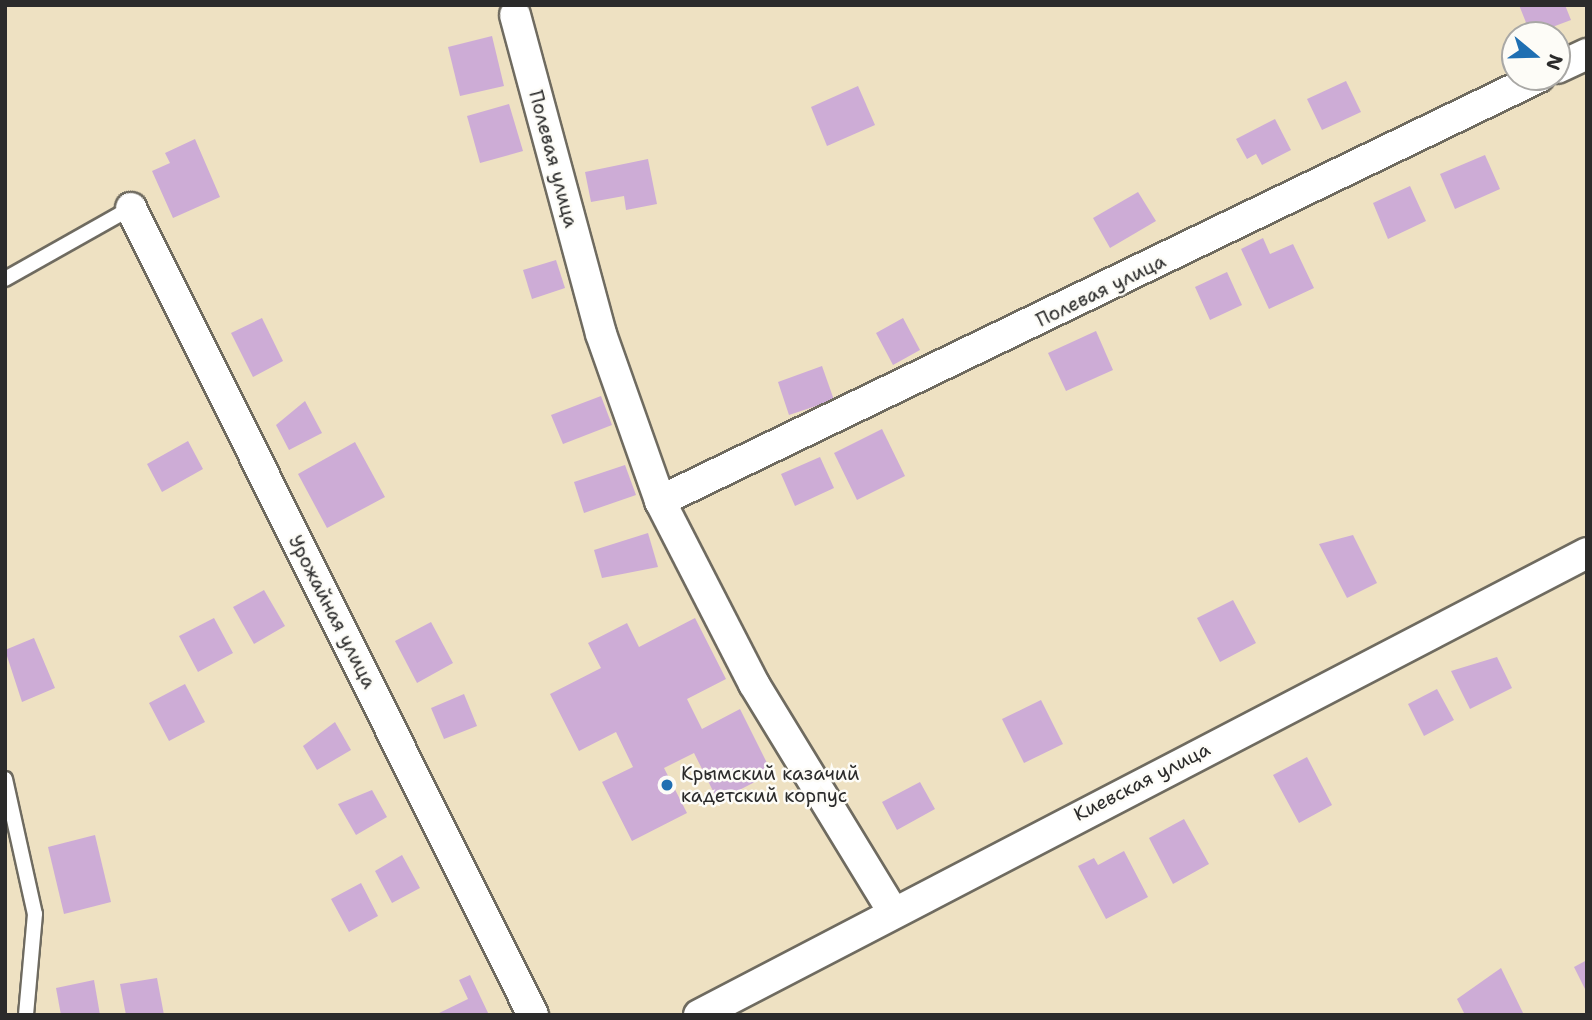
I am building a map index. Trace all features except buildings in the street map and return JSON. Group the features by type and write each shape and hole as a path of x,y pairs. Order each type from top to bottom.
{"street":[{"name":"Полевая улица","path":"515,15 601,334 660,501 754,684 892,911"},
{"path":"1571,61 1587,54"},
{"name":"Полевая улица","path":"660,501 1510,91"},
{"name":"Урожайная улица","path":"131,208 533,1015"},
{"name":"Киевская улица","path":"699,1015 892,911 1587,553"}],"lane":[{"path":"5,279 131,208"},
{"path":"5,779 35,914 26,1015"}],"place":[{"name":"Крымский казачий кадетский корпус","path":"667,785"}]}
